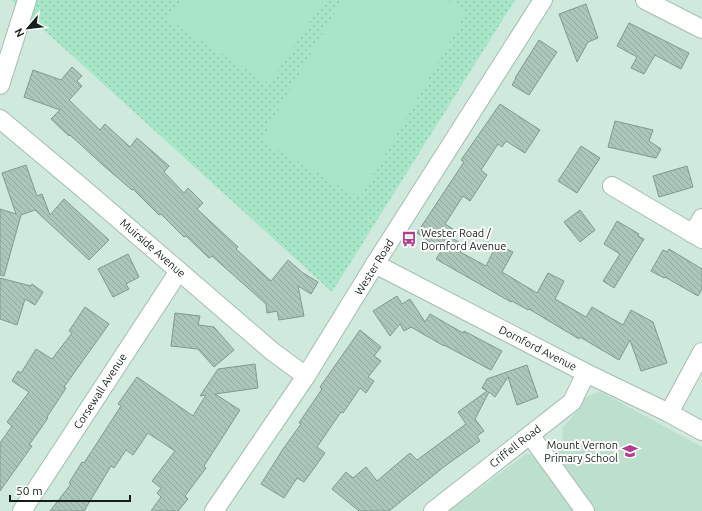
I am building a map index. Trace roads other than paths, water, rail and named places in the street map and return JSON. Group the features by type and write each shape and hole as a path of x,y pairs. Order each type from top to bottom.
{"street":[{"path":"0,85 27,0"},
{"name":"Wester Road","path":"214,511 306,376 375,264 543,0"},
{"path":"645,0 702,29"},
{"name":"Muirside Avenue","path":"0,119 180,271 273,352 306,376"},
{"path":"612,186 697,236 702,218"},
{"name":"Dornford Avenue","path":"375,264 702,431"},
{"name":"Corsewall Avenue","path":"22,511 180,271"},
{"path":"669,413 702,352"},
{"name":"Criffell Road","path":"433,511 572,402 586,373"},
{"path":"530,435 586,511"}],"place":[{"name":"Wester Road / Dornford Avenue","path":"409,239"},
{"name":"Mount Vernon Primary School","path":"630,451"}]}
